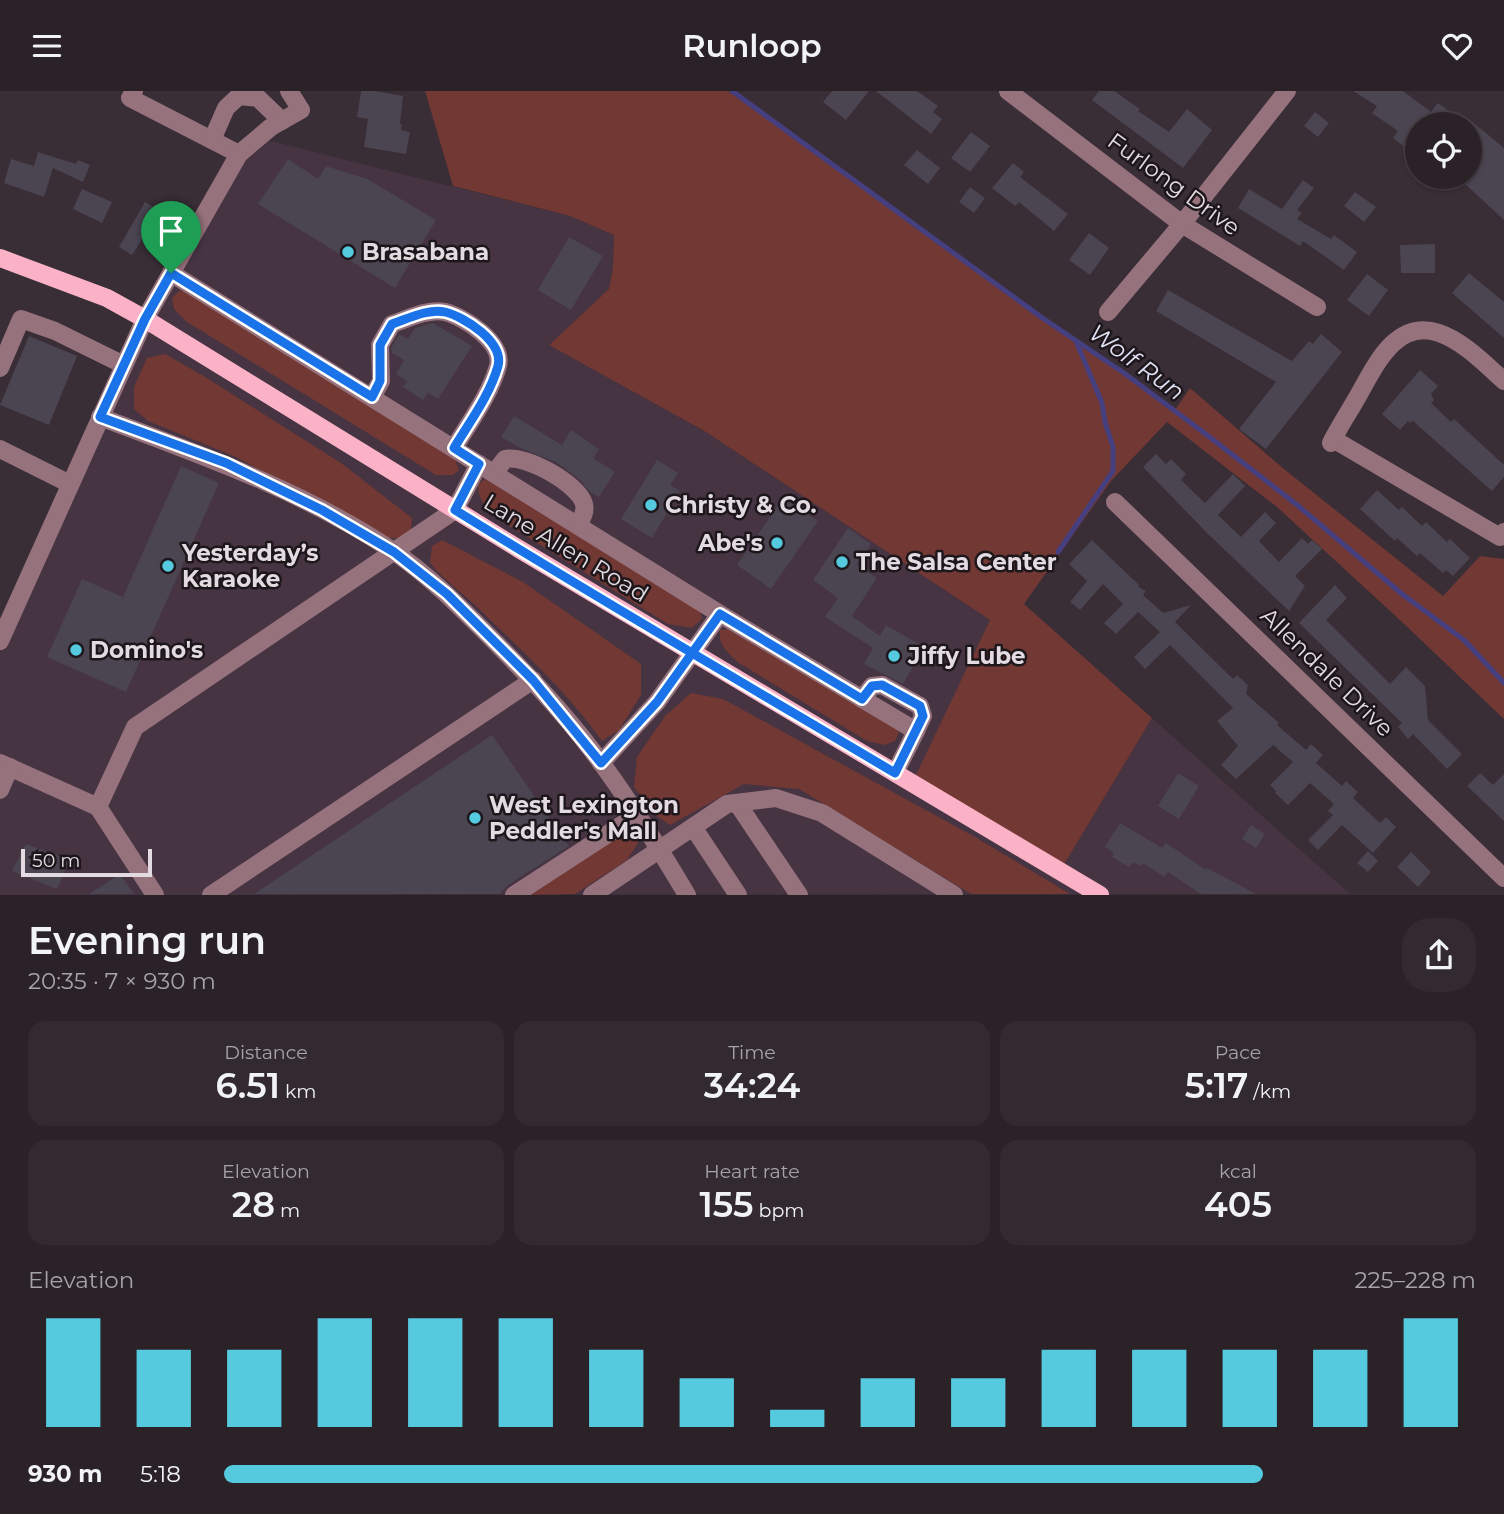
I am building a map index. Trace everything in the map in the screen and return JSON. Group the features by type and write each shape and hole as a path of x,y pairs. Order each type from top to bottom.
{"main road":[{"name":"Lane Allen Road","path":"0,258 107,298 145,319 455,510 1100,894"}],"street":[{"path":"134,91 130,98 239,154"},
{"path":"0,641 145,319 239,154 271,127 301,110 289,91"},
{"name":"Furlong Drive","path":"1009,91 1182,224 1317,307"},
{"path":"1108,312 1182,224 1287,91"},
{"path":"212,140 226,108 239,96 258,98 282,121"},
{"path":"171,273 720,614 916,731 895,773"},
{"path":"372,397 380,381 380,345 392,324 422,314 444,311 478,329 496,347 499,364 490,386 454,448"},
{"path":"0,368 21,319 55,331 124,365"},
{"path":"1504,381 1450,338 1437,332 1408,332 1395,340 1379,359 1332,441 1500,537 1504,532"},
{"path":"100,417 226,463 322,510 394,552 447,594 533,680 601,763 660,849 687,894"},
{"path":"0,449 70,484"},
{"path":"98,807 135,727 455,510 487,469 511,457 534,463 580,495 585,512 578,525"},
{"name":"Allendale Drive","path":"1115,502 1504,878"},
{"path":"601,763 657,702 720,614"},
{"path":"211,894 533,680"},
{"path":"0,790 5,765 98,807 155,894"},
{"path":"592,894 727,804 776,798 822,813 954,894"},
{"path":"737,803 799,894"},
{"path":"514,894 637,815"},
{"path":"693,827 738,894"}],"shaded area":[{"path":"425,91 728,91 1175,410 1190,388 1284,469 1443,596 1480,556 1504,559 1504,719 1277,507 1167,422 1111,481 1024,604 1152,718 1060,871 912,783 990,620 706,432 549,345 609,289 614,235 570,216 453,186"},
{"path":"255,137 570,216 614,235 609,289 549,345 706,432 990,620 913,783 1060,870 1152,718 1350,894 0,895 0,641 145,319"},
{"path":"179,291 184,291 454,457 459,470 453,475 436,475 187,322 174,309 172,298"},
{"path":"165,354 341,463 412,518 411,529 405,538 388,538 236,457 148,421 134,409 134,387 147,358"},
{"path":"486,478 700,610 702,619 692,628 668,624 503,522 489,511 480,497 478,485"},
{"path":"442,540 523,582 641,664 641,695 619,730 602,741 543,671 435,569 430,563 432,546"},
{"path":"729,629 894,726 899,732 895,741 885,745 867,741 739,663 721,641 720,630"},
{"path":"691,693 723,699 975,837 1070,894 971,894 799,789 744,784 670,825 655,815 634,787 637,757 665,716"},
{"path":"626,830 637,832 638,843 627,860 575,894 525,895"}],"building":[{"path":"361,91 403,96 401,130 410,132 406,154 364,147 368,119 357,117"},
{"path":"832,91 869,91 846,120 823,102"},
{"path":"876,91 917,91 938,106 933,112 942,119 931,134"},
{"path":"1099,91 1114,91 1169,132 1187,109 1212,130 1183,168 1092,100"},
{"path":"1353,91 1403,91 1431,112 1405,112 1405,147 1393,138 1398,131 1372,113 1377,106"},
{"path":"1438,103 1450,112 1431,112"},
{"path":"1315,112 1329,123 1318,137 1304,126"},
{"path":"1482,130 1504,148 1504,220 1471,189 1482,189"},
{"path":"971,132 990,146 970,172 951,158"},
{"path":"917,150 940,168 928,184 904,165"},
{"path":"38,152 76,164 78,160 90,165 83,182 53,168 44,197 4,183 11,159 34,166"},
{"path":"288,159 318,179 326,166 367,179 436,220 395,288 258,204"},
{"path":"1013,163 1024,172 1020,177 1068,214 1054,231 1019,202 1015,206 992,188"},
{"path":"1303,180 1314,188 1297,210 1302,213 1297,219 1331,239 1334,235 1357,252 1344,270 1303,241 1300,246 1238,208 1249,189 1282,209"},
{"path":"970,187 985,198 974,213 959,202"},
{"path":"82,189 112,202 102,223 73,209"},
{"path":"1355,192 1376,207 1364,222 1344,206"},
{"path":"145,202 160,211 132,255 119,247"},
{"path":"1089,233 1109,248 1090,275 1069,260"},
{"path":"569,237 603,256 571,310 538,290"},
{"path":"1435,244 1435,273 1401,273 1400,245"},
{"path":"1469,273 1504,302 1504,338 1452,293"},
{"path":"1367,274 1388,290 1369,316 1347,300"},
{"path":"1168,290 1292,361 1309,341 1313,344 1321,334 1342,352 1266,449 1239,429 1276,382 1156,311"},
{"path":"433,323 472,346 438,399 428,393 423,400 403,387 407,381 396,374 404,360 392,353 391,348 399,334 408,339 415,328"},
{"path":"29,336 77,356 49,425 0,405"},
{"path":"1420,370 1438,386 1431,394 1434,400 1431,403 1451,422 1454,419 1504,465 1504,477 1492,491 1413,421 1408,421 1400,430 1382,414"},
{"path":"514,416 562,445 571,430 599,449 593,458 615,472 599,497 556,462 520,448 501,437"},
{"path":"1156,454 1166,464 1171,459 1186,474 1181,480 1205,503 1233,474 1245,486 1218,515 1241,537 1265,512 1276,523 1259,541 1279,562 1302,538 1308,544 1312,540 1322,549 1295,576 1305,586 1289,611 1143,467"},
{"name":"Christy & Co.","path":"657,460 678,473 670,485 680,491 652,538 621,519"},
{"path":"181,466 219,483 126,692 47,657 82,579 123,597"},
{"path":"1377,490 1399,510 1402,507 1422,526 1426,522 1447,542 1450,539 1470,558 1453,576 1446,570 1443,573 1420,553 1417,556 1397,538 1395,541 1360,509"},
{"name":"Abe's","path":"783,498 818,521 771,589 737,565"},
{"path":"848,528 871,544 857,565 877,578 852,616 880,636 886,625 924,647 903,684 864,664 873,648 825,617 838,598 813,580"},
{"path":"1092,540 1139,585 1138,587 1146,591 1143,595 1163,613 1191,605 1175,622 1233,679 1237,675 1248,685 1246,694 1279,723 1277,725 1306,750 1311,744 1323,755 1316,763 1342,786 1346,781 1358,792 1353,798 1380,823 1386,817 1396,827 1373,853 1342,825 1318,850 1308,840 1333,815 1328,811 1334,804 1310,783 1288,805 1275,793 1270,785 1293,762 1273,745 1236,779 1221,765 1238,746 1217,721 1233,708 1170,645 1145,669 1134,657 1160,632 1138,612 1116,634 1104,623 1123,604 1103,584 1080,610 1070,602 1087,581 1069,564"},
{"path":"1335,585 1347,598 1326,620 1390,684 1406,667 1425,686 1428,720 1462,754 1447,769 1413,734 1408,739 1398,727 1402,723 1299,623"},
{"path":"492,735 569,846 508,885 500,894 254,894"},
{"path":"1178,773 1199,786 1179,819 1158,806"},
{"path":"1480,773 1493,785 1504,774 1504,821 1467,786"},
{"path":"1120,823 1162,848 1166,843 1206,870 1207,868 1256,894 1201,894 1168,872 1164,877 1143,863 1140,866 1133,862 1129,867 1112,857 1114,853 1105,847"},
{"path":"1251,825 1265,834 1256,848 1242,839"},
{"path":"26,844 70,860 57,889 12,871"},
{"path":"1368,851 1378,861 1368,872 1357,863"},
{"path":"1411,852 1431,872 1418,887 1397,867"},
{"path":"120,874 134,894 89,894"}],"waterway":[{"name":"Wolf Run","path":"732,91 1207,435 1296,504 1402,594 1464,640 1504,683"},
{"path":"1058,552 1113,471 1113,447 1102,403 1076,341"}],"place":[{"name":"Brasabana","path":"348,252"},
{"name":"Christy & Co.","path":"651,505"},
{"name":"Abe's","path":"777,543"},
{"name":"The Salsa Center","path":"842,562"},
{"name":"Yesterday’s Karaoke","path":"168,566"},
{"name":"Domino's","path":"76,650"},
{"name":"Jiffy Lube","path":"894,656"},
{"name":"West Lexington Peddler's Mall","path":"475,818"}],"route":[{"path":"171,273 145,319 100,417 226,463 322,510 394,552 447,594 533,680 601,763 657,702 693,653 720,614 862,699 872,686 882,685 920,706 923,716 895,773 693,653 519,549 455,510 479,464 454,448 490,386 499,364 496,347 478,329 444,311 422,314 392,324 380,345 380,381 372,397 171,273"}]}
